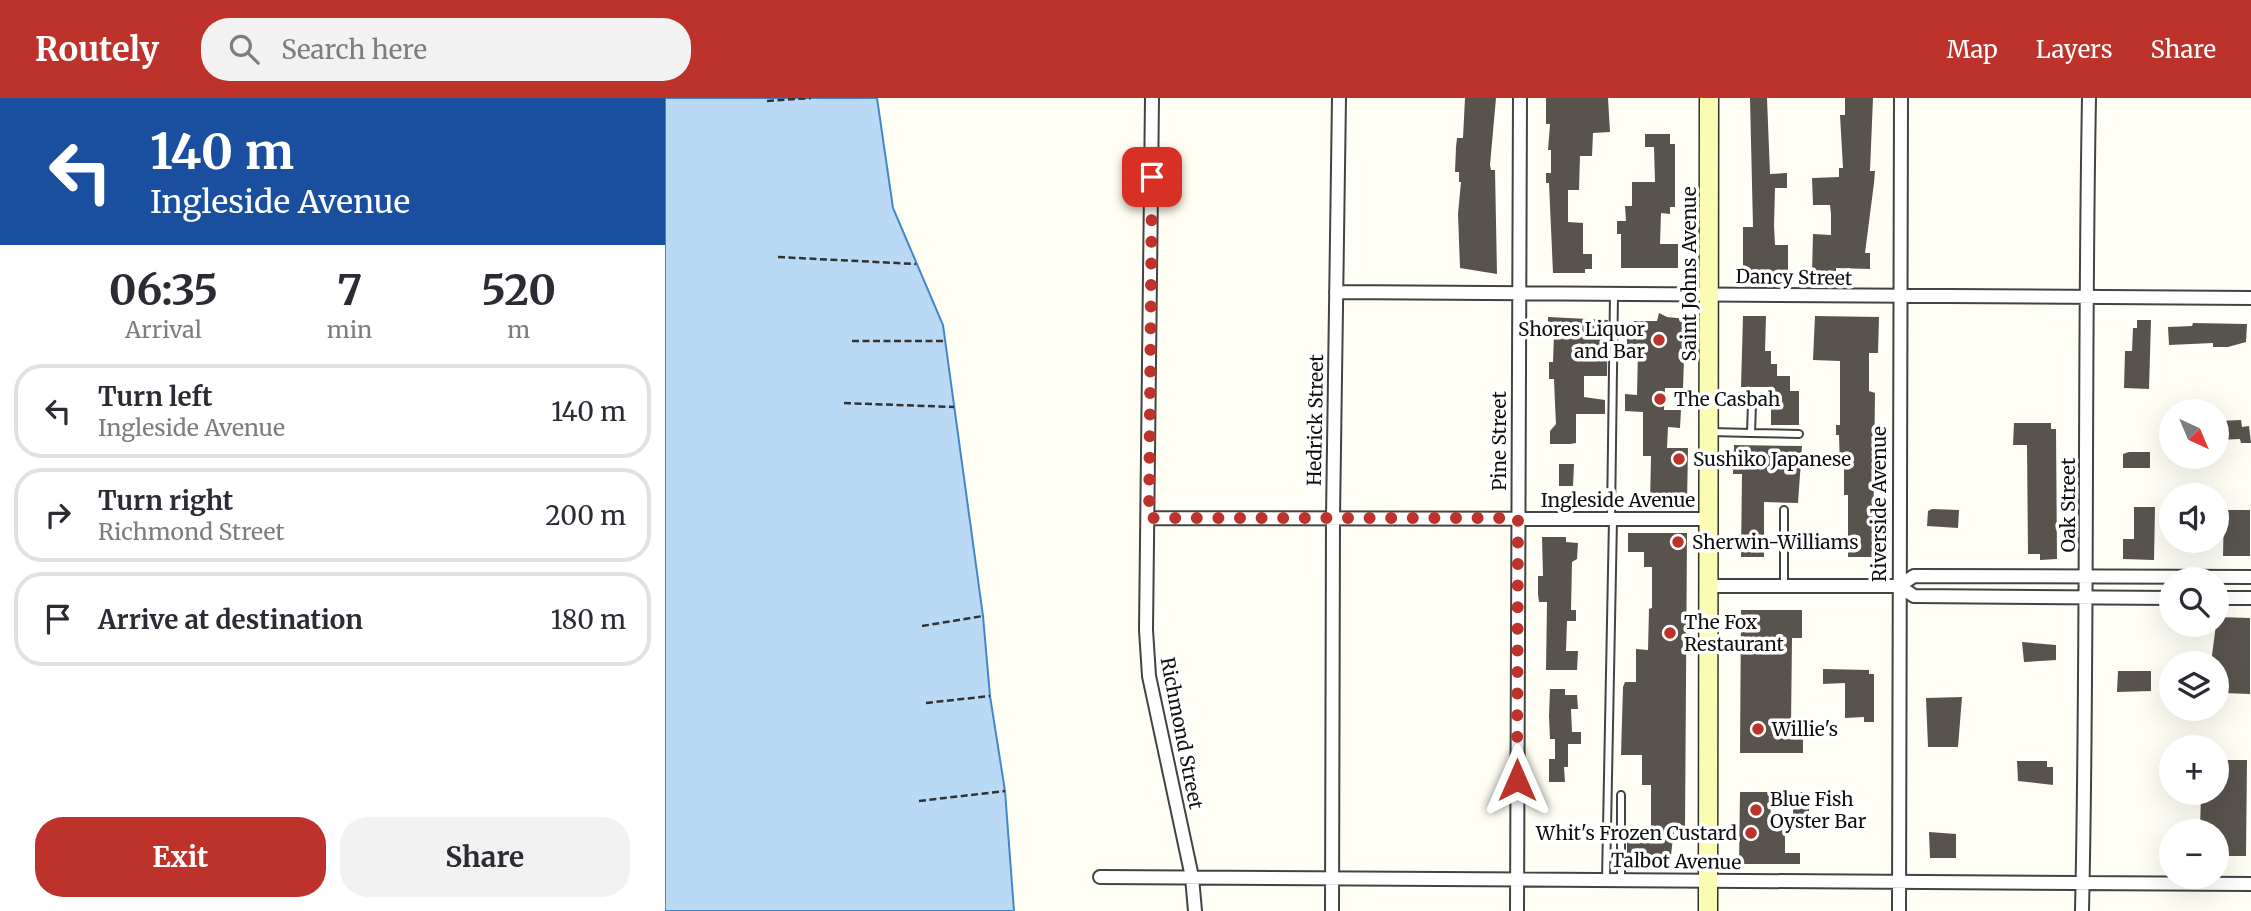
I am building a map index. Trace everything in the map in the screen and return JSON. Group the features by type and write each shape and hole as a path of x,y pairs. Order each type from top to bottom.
{"main road":[{"name":"Saint Johns Avenue","path":"1708,911 1709,98"}],"street":[{"name":"Richmond Street","path":"1152,98 1146,630 1149,676 1192,877 1195,911"},
{"name":"Hedrick Street","path":"1332,911 1333,517 1339,98"},
{"name":"Pine Street","path":"1517,911 1520,98"},
{"name":"Riverside Avenue","path":"1899,911 1901,98"},
{"name":"Oak Street","path":"2082,911 2088,577 2086,298 2089,98"},
{"name":"Dancy Street","path":"1336,292 2251,298"},
{"name":"Ingleside Avenue","path":"1149,518 1709,519"},
{"path":"1709,586 1899,586 1914,576 2251,578"},
{"path":"1899,586 1914,596 2159,598"},
{"path":"2229,598 2251,598"},
{"name":"Talbot Avenue","path":"1100,877 2251,884"}],"lane":[{"path":"1606,880 1614,295"},
{"path":"1710,397 1752,403 1751,433"},
{"path":"1710,432 1799,434"},
{"path":"1784,510 1784,586"},
{"path":"1621,795 1621,880"}],"path":[{"path":"767,101 811,98"},
{"path":"778,257 916,264"},
{"path":"852,341 944,341"},
{"path":"844,402 954,407"},
{"path":"922,626 982,617"},
{"path":"926,703 990,696"},
{"path":"919,801 1005,791"}],"water":[{"path":"665,98 877,98 893,208 943,325 983,616 990,696 1005,791 1014,911 665,911"}],"building":[{"path":"1465,98 1496,98 1490,165 1491,170 1495,170 1497,274 1460,268 1458,214 1461,182 1459,172 1455,172 1457,138 1463,138"},
{"path":"1546,98 1608,98 1610,132 1593,133 1592,156 1580,156 1579,190 1568,190 1568,222 1583,223 1583,254 1592,254 1592,269 1585,269 1585,273 1553,273 1549,183 1546,183 1546,173 1551,173 1551,150 1548,150 1550,124 1546,124"},
{"path":"1750,98 1767,98 1770,174 1787,173 1787,188 1775,188 1774,226 1775,245 1788,245 1788,274 1743,274 1743,227 1753,227"},
{"path":"1845,98 1873,98 1870,171 1875,171 1865,253 1870,253 1870,269 1836,268 1836,271 1812,272 1813,234 1831,235 1831,214 1830,205 1813,205 1812,178 1839,177 1839,168 1843,168 1840,115 1845,115"},
{"path":"1645,134 1670,134 1670,144 1675,144 1675,207 1670,207 1670,214 1661,213 1660,244 1678,244 1678,268 1621,268 1621,234 1617,234 1617,221 1626,221 1625,206 1632,206 1632,182 1655,182 1654,147 1645,147"},
{"path":"1659,313 1667,317 1687,319 1685,336 1688,336 1688,359 1684,359 1683,388 1665,388 1664,410 1681,410 1680,428 1668,427 1667,448 1688,448 1687,504 1650,504 1651,456 1643,456 1643,412 1625,411 1625,394 1637,395 1638,350 1627,346 1627,329 1634,329 1634,321 1657,321"},
{"path":"1743,316 1766,316 1765,351 1771,351 1771,364 1777,364 1777,376 1790,376 1790,391 1799,391 1799,425 1771,425 1771,387 1741,387"},
{"path":"1815,316 1879,317 1878,353 1869,353 1869,391 1875,393 1873,557 1848,557 1848,495 1844,495 1844,467 1840,468 1839,435 1836,435 1836,425 1840,425 1840,361 1813,360"},
{"path":"1548,317 1608,320 1607,376 1584,376 1584,397 1605,400 1605,414 1576,414 1576,443 1550,444 1550,431 1556,424 1554,379 1549,379 1554,334 1548,334"},
{"path":"2137,320 2151,320 2149,389 2124,388 2125,351 2132,351 2133,328 2137,328"},
{"path":"2193,323 2247,324 2246,342 2228,347 2213,347 2213,343 2169,345 2168,327 2192,326"},
{"path":"2229,420 2241,420 2242,427 2249,426 2251,443 2241,443 2240,439 2229,439"},
{"path":"2014,423 2051,423 2051,429 2056,429 2057,559 2040,560 2040,554 2028,554 2027,445 2013,445"},
{"path":"1734,445 1802,446 1798,503 1764,502 1764,557 1741,557 1742,474 1733,474"},
{"path":"2150,452 2150,468 2123,468 2123,454"},
{"path":"1559,464 1574,464 1573,486 1559,486"},
{"path":"2134,507 2155,507 2154,560 2123,559 2123,539 2134,539"},
{"path":"1959,510 1958,528 1927,526 1928,511"},
{"path":"2229,510 2250,510 2250,556 2223,556 2223,553 2229,553"},
{"path":"1628,533 1687,533 1685,829 1674,829 1670,864 1627,862 1627,830 1651,830 1651,785 1642,785 1642,755 1621,755 1623,687 1625,682 1636,682 1636,649 1648,650 1649,609 1652,608 1652,567 1644,567 1644,552 1628,552"},
{"path":"1542,537 1566,537 1566,542 1578,543 1577,559 1572,562 1571,610 1576,610 1576,621 1567,621 1566,651 1578,651 1577,670 1546,670 1547,602 1539,602 1538,594 1538,576 1543,576"},
{"path":"1741,610 1802,610 1802,638 1792,638 1791,725 1803,725 1803,753 1740,753"},
{"path":"2229,617 2250,618 2250,694 2229,693 2229,651 2213,651 2214,637 2229,637"},
{"path":"2022,642 2056,645 2056,660 2024,662"},
{"path":"1823,669 1869,670 1869,674 1874,674 1874,722 1864,722 1864,717 1845,718 1845,683 1823,684"},
{"path":"2118,671 2151,671 2151,691 2117,692"},
{"path":"1550,689 1565,689 1565,695 1577,695 1578,709 1571,709 1572,732 1581,732 1581,744 1568,744 1568,767 1564,767 1565,782 1549,782 1549,759 1555,759 1555,739 1550,739"},
{"path":"1962,697 1958,747 1928,747 1926,698"},
{"path":"2229,760 2247,760 2246,856 2229,856 2229,819 2200,819 2201,805 2229,805"},
{"path":"2017,761 2047,761 2047,767 2053,767 2053,785 2018,781"},
{"path":"1740,792 1809,792 1809,828 1793,828 1793,804 1771,804 1770,824 1785,824 1785,853 1800,853 1800,864 1739,864"},
{"path":"1929,832 1956,834 1956,858 1930,858"}],"place":[{"name":"Shores Liquor and Bar","path":"1659,340"},
{"name":"The Casbah","path":"1660,399"},
{"name":"Sushiko Japanese","path":"1679,459"},
{"name":"Sherwin-Williams","path":"1678,542"},
{"name":"The Fox Restaurant","path":"1670,633"},
{"name":"Willie's","path":"1758,729"},
{"name":"Blue Fish Oyster Bar","path":"1756,810"},
{"name":"Whit's Frozen Custard","path":"1751,833"}],"route":[{"path":"1152,177 1149,518 1518,518 1517,780"}]}
